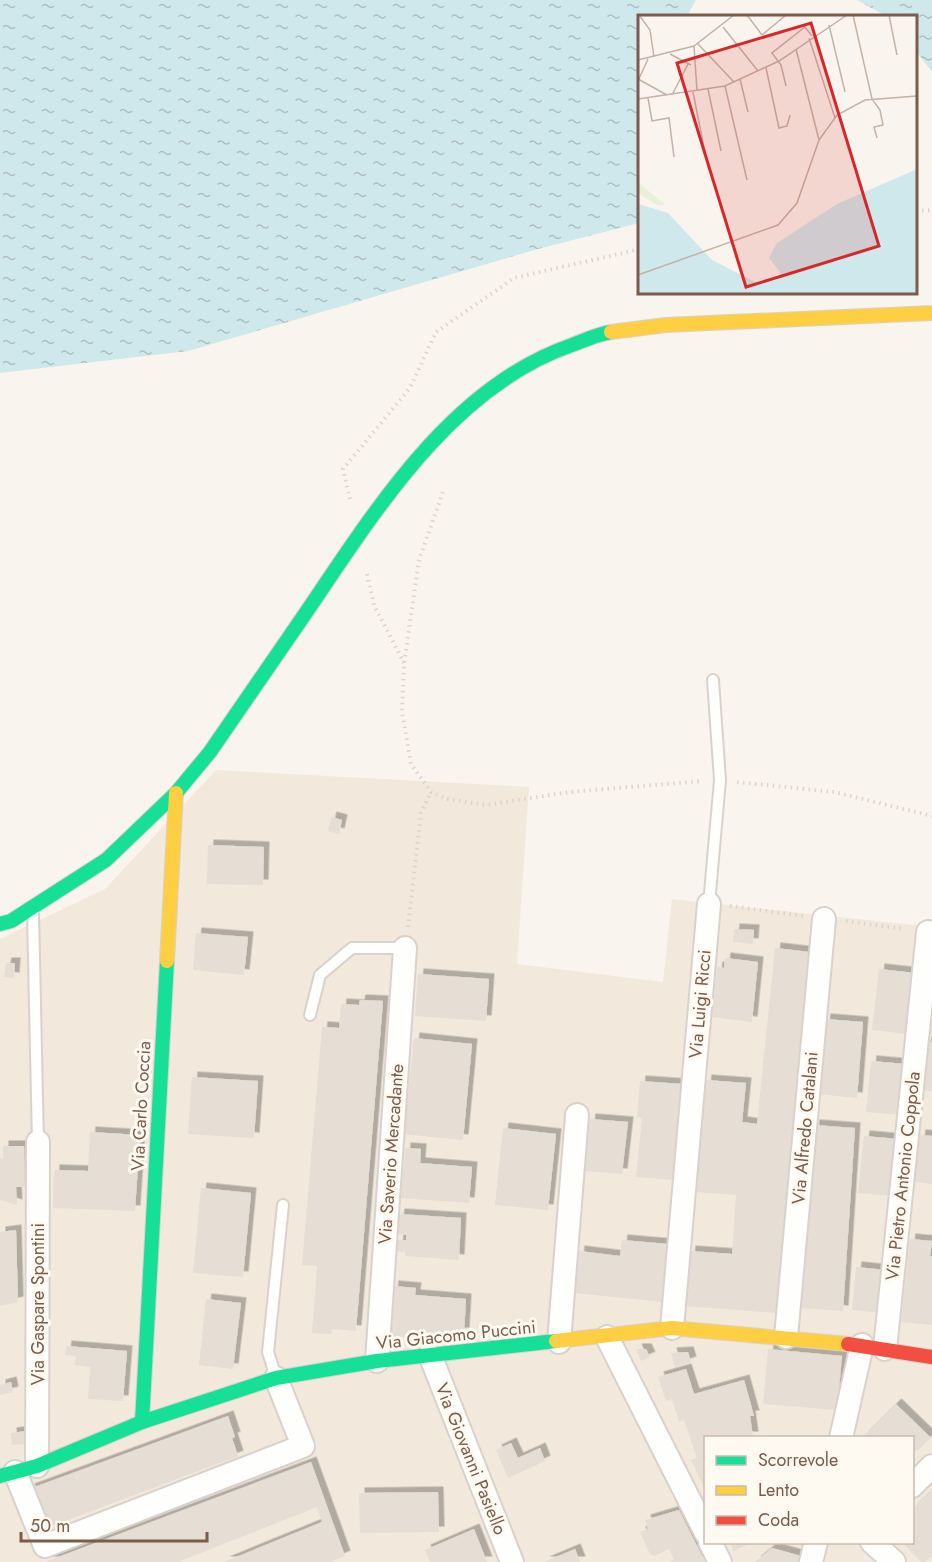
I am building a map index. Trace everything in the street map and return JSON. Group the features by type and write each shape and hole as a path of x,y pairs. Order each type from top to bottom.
{"street":[{"path":"0,924 11,921 106,860 176,793 210,752 390,490 438,434 495,386 548,353 606,333 666,325 932,313"},
{"name":"Via Carlo Coccia","path":"142,1422 176,793"},
{"name":"Via Luigi Ricci","path":"672,1328 709,904"},
{"name":"Via Alfredo Catalani","path":"786,1337 824,919"},
{"name":"Via Pietro Antonio Coppola","path":"885,1349 928,932"},
{"name":"Via Saverio Mercadante","path":"376,1361 405,948"},
{"path":"559,1342 577,1115"},
{"name":"Via Gaspare Spontini","path":"37,1466 38,1142"},
{"name":"Via Giacomo Puccini","path":"8,1474 37,1466 142,1422 276,1378 376,1361 672,1328 862,1345 932,1357"},
{"path":"607,1337 704,1531"},
{"path":"841,1436 862,1345"},
{"name":"Via Giovanni Pasiello","path":"430,1355 512,1562"},
{"path":"8,1474 45,1546 303,1446 276,1378"},
{"path":"914,1484 932,1466"},
{"path":"711,1544 720,1562"},
{"path":"811,1562 816,1544"},
{"path":"874,1544 894,1562"}],"lane":[{"name":"Via Luigi Ricci","path":"709,904 720,780 713,680"},
{"path":"33,907 38,1142"},
{"path":"310,1015 320,975 352,948 405,948"},
{"path":"276,1378 268,1352 283,1205"}],"path":[{"path":"917,211 932,210"},
{"path":"444,492 419,560 404,664 402,711 411,764 431,792 447,799 486,805 569,792 720,780 834,792 932,816"},
{"path":"405,948 422,813 431,792"}],"shaded area":[{"path":"216,770 529,787 517,964 663,982 672,899 932,927 932,1562 0,1562 0,939 105,889"}],"water":[{"path":"0,0 696,0 688,15 638,15 638,223 538,249 188,351 0,373"},
{"path":"857,0 932,0 932,72 917,52 917,15 884,15"}],"building":[{"path":"331,817 342,820 339,834 328,831"},
{"path":"208,845 264,847 263,885 207,884"},
{"path":"734,929 754,930 753,944 733,942"},
{"path":"196,933 248,937 244,975 193,970"},
{"path":"775,948 810,952 778,1313 685,1306 690,1251 732,1254 736,1195 696,1192 706,1080 746,1083 742,1122 757,1124"},
{"path":"725,958 758,962 752,1022 712,1017 717,967 724,968"},
{"path":"6,963 15,963 14,978 4,977"},
{"path":"879,969 915,973 908,1034 872,1030"},
{"path":"418,974 489,979 486,1021 415,1016"},
{"path":"360,1000 383,1001 356,1331 332,1329 331,1334 312,1333 317,1266 302,1265 322,1027 339,1028 341,1004 359,1005"},
{"path":"825,1019 863,1022 857,1098 818,1094"},
{"path":"414,1038 472,1044 463,1140 404,1134"},
{"path":"926,1042 932,1043 932,1091 921,1090"},
{"path":"871,1061 906,1064 901,1115 866,1112"},
{"path":"192,1077 258,1081 254,1138 188,1134"},
{"path":"640,1081 682,1084 674,1180 636,1177 642,1118 637,1117"},
{"path":"590,1119 628,1122 622,1174 585,1171"},
{"path":"814,1125 855,1128 843,1311 800,1308"},
{"path":"503,1128 556,1134 548,1210 495,1205"},
{"path":"90,1132 140,1135 135,1211 53,1208 54,1170 88,1171"},
{"path":"920,1135 932,1136 932,1184 915,1182"},
{"path":"864,1136 898,1139 893,1196 858,1193"},
{"path":"3,1146 24,1146 25,1187 16,1187 17,1205 0,1200 0,1158 3,1158"},
{"path":"405,1148 421,1149 420,1163 472,1167 469,1203 401,1198"},
{"path":"201,1188 251,1193 243,1277 193,1273"},
{"path":"399,1214 461,1218 459,1260 405,1256 405,1252 397,1251 398,1240 406,1240 406,1235 397,1234"},
{"path":"16,1230 18,1302 0,1306 0,1232"},
{"path":"910,1239 932,1241 930,1256 932,1256 932,1325 901,1322"},
{"path":"622,1240 668,1244 662,1302 575,1293 579,1251 620,1256"},
{"path":"856,1267 886,1270 882,1313 852,1310"},
{"path":"393,1286 416,1288 415,1295 466,1299 464,1333 389,1338"},
{"path":"206,1299 241,1303 233,1369 199,1365"},
{"path":"66,1346 127,1351 123,1401 88,1399 90,1367 75,1365 76,1356 65,1355"},
{"path":"636,1349 646,1349 650,1357 641,1361"},
{"path":"768,1349 842,1356 837,1410 763,1404"},
{"path":"688,1352 691,1362 675,1367 671,1353"},
{"path":"686,1369 694,1394 744,1380 754,1416 750,1416 753,1436 704,1436 704,1487 691,1460 697,1458 684,1420 679,1422 672,1399 666,1401 658,1377"},
{"path":"11,1382 13,1392 0,1395 0,1385"},
{"path":"896,1404 930,1437 914,1453 914,1436 864,1436"},
{"path":"228,1416 238,1456 44,1529 29,1489"},
{"path":"27,1431 28,1444 12,1445 11,1433"},
{"path":"511,1443 518,1458 540,1448 545,1461 508,1478 496,1450"},
{"path":"311,1462 345,1556 330,1562 224,1562 322,1522 317,1507 178,1562 45,1562"},
{"path":"932,1490 932,1556 925,1562 921,1562 904,1544 914,1544 914,1507"},
{"path":"438,1492 439,1532 360,1533 359,1493"},
{"path":"679,1510 705,1562 670,1562 674,1560 669,1549 655,1556 650,1554 640,1532 648,1529 645,1520"},
{"path":"474,1529 487,1562 430,1562 425,1550"},
{"path":"731,1544 748,1544 734,1551"},
{"path":"772,1548 801,1556 800,1562 755,1562"},
{"path":"575,1549 580,1562 544,1562"}],"traffic: fast":[{"path":"294,630 380,505 447,427 485,393 526,366 572,345 611,332"},
{"path":"0,924 11,921 106,860 176,793 210,752 294,630"},
{"path":"142,1422 167,961"},
{"path":"0,1476 37,1466 142,1422 276,1378 377,1361 556,1341"}],"traffic: slow":[{"path":"611,332 666,325 932,313"},
{"path":"167,961 176,793"},
{"path":"556,1341 672,1328 848,1344"}],"traffic: jam":[{"path":"848,1344 932,1357"}]}
